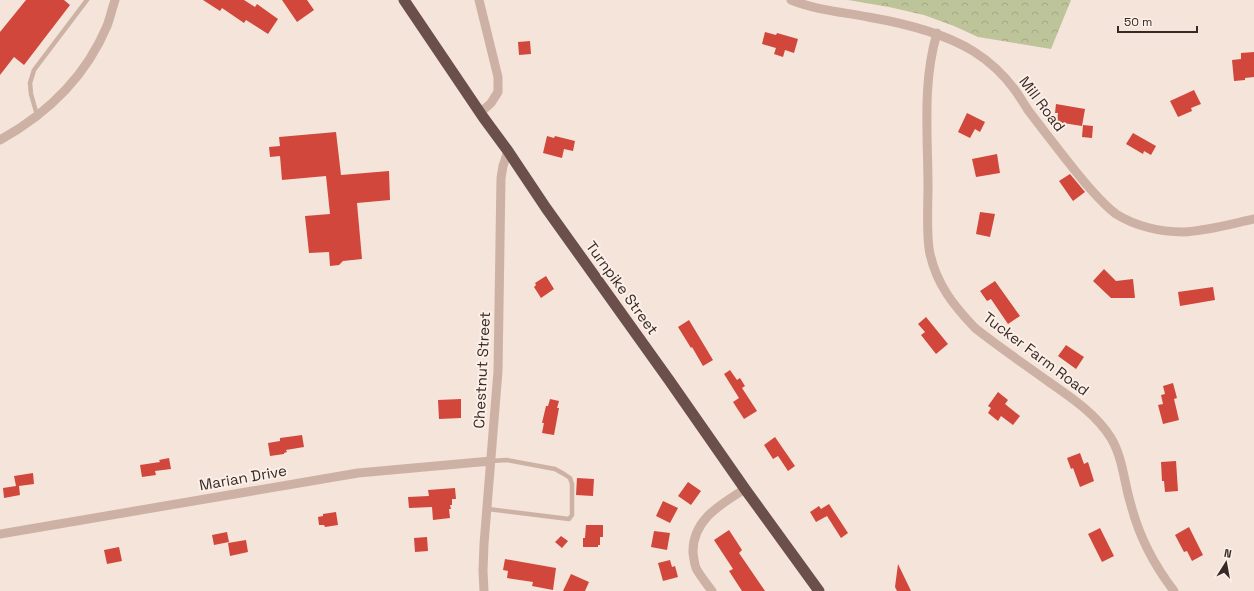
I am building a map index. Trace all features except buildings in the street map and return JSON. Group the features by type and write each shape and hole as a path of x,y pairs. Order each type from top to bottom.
{"highway":[{"name":"Turnpike Street","path":"404,0 546,208 819,591"}],"street":[{"path":"0,140 20,129 37,117 56,100 83,69 101,39 115,0"},
{"path":"479,0 498,77 498,92 491,103 480,113"},
{"name":"Mill Road","path":"791,0 821,9 869,17 937,33 964,45 975,52 1000,73 1014,89 1027,109 1071,166 1098,197 1117,214 1148,228 1183,232 1254,219"},
{"name":"Tucker Farm Road","path":"937,33 930,64 927,93 928,214 930,253 938,278 949,298 975,328 1083,407 1099,422 1112,439 1118,455 1130,505 1141,537 1162,575 1174,591"},
{"name":"Chestnut Street","path":"484,591 483,571 498,371 501,178 508,151"},
{"name":"Marian Drive","path":"0,534 358,473 491,461"},
{"path":"712,591 696,568 693,547 695,536 701,524 709,514 745,489"}],"lane":[{"path":"37,117 31,94 30,83 34,70 87,0"},
{"path":"488,509 569,519 572,515 572,484 570,478 555,469 507,460 491,461"}],"green space":[{"path":"848,0 1071,0 1051,49 978,37 924,15"}]}
